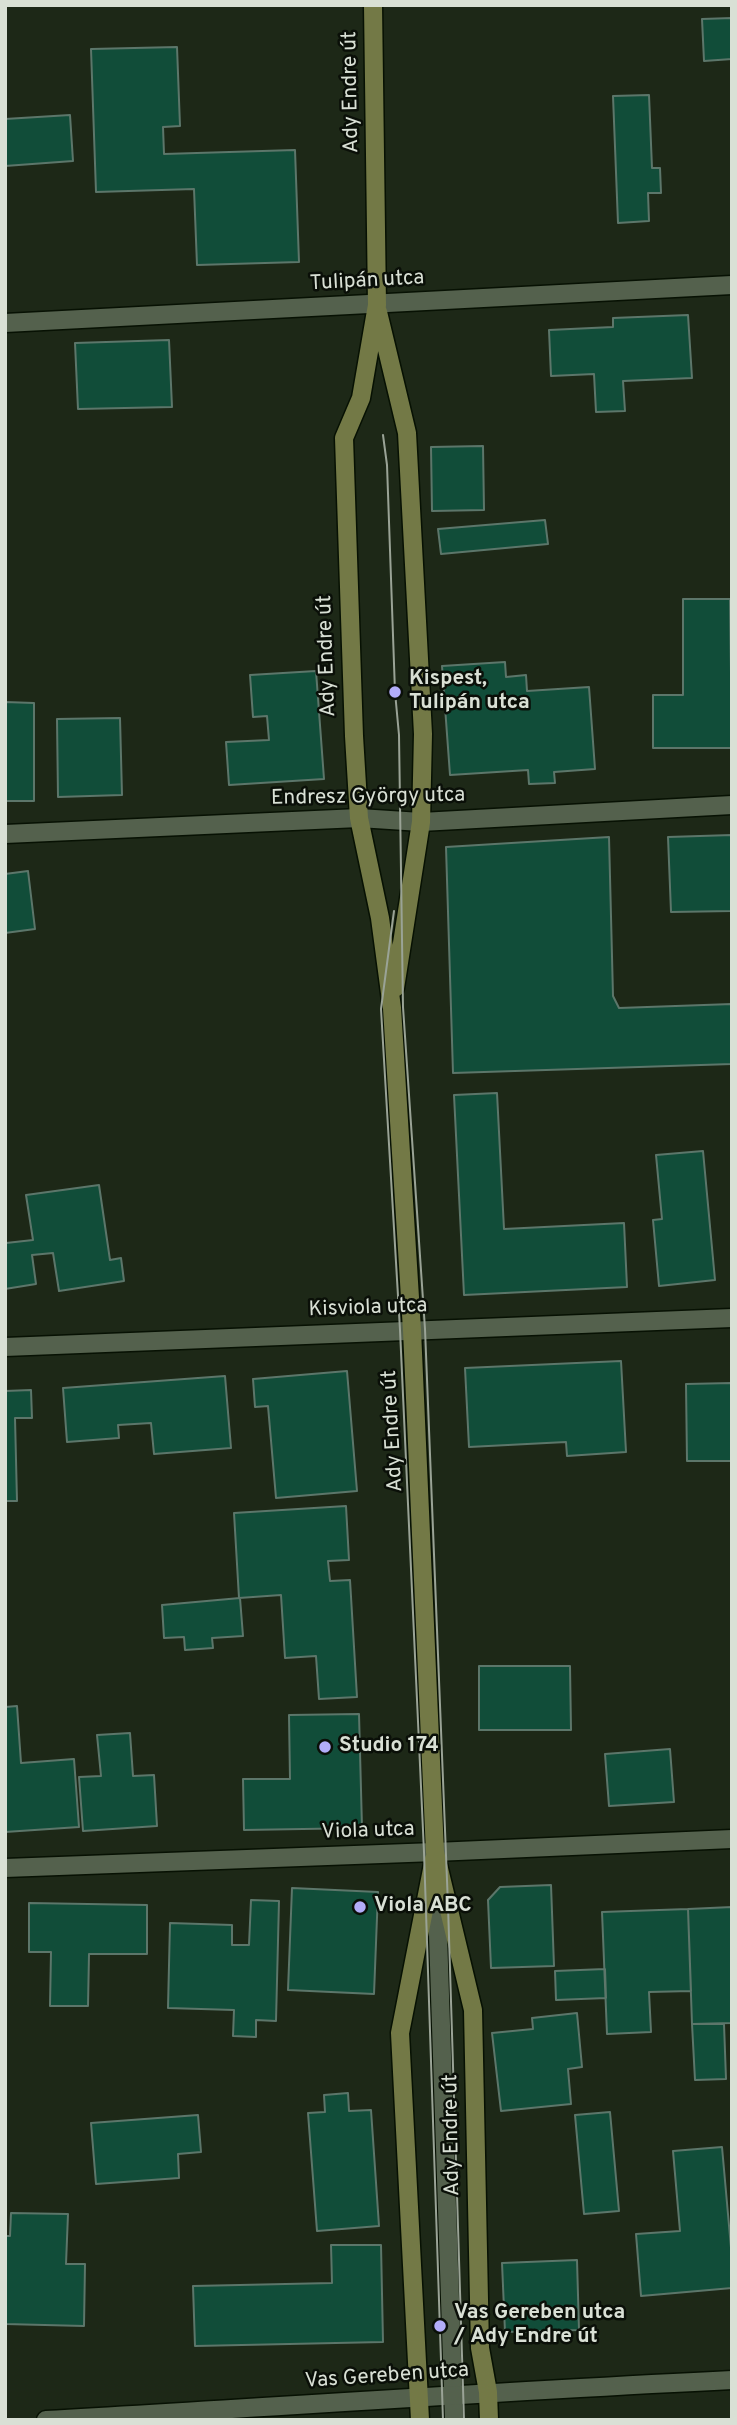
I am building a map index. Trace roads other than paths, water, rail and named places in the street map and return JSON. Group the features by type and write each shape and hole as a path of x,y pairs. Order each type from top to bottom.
{"street":[{"name":"Ady Endre út","path":"373,5 377,305 361,398 344,438 354,736 359,818 380,918 392,1008 412,1330 435,1853 473,2010 480,2348 488,2392 489,2420"},
{"name":"Tulipán utca","path":"5,323 732,285"},
{"name":"Ady Endre út","path":"377,305 407,433 423,734 421,821 392,1008"},
{"name":"Endresz György utca","path":"5,834 359,818 421,821 732,805"},
{"name":"Kisviola utca","path":"5,1348 732,1318"},
{"name":"Viola utca","path":"5,1868 435,1853 732,1839"},
{"name":"Ady Endre út","path":"420,2420 400,2033 435,1853"},
{"path":"435,1853 454,2420"},
{"name":"Vas Gereben utca","path":"46,2420 420,2399 488,2392 732,2381"}],"tram line":[{"path":"383,435 387,465 399,735 403,1007 425,1329 448,1905 464,2420"},
{"path":"394,911 381,1009 400,1330 424,1852 443,2420"}],"place":[{"name":"Kispest, Tulipán utca","path":"395,692"},
{"name":"Studio 174","path":"325,1747"},
{"name":"Viola ABC","path":"360,1907"},
{"name":"Vas Gereben utca / Ady Endre út","path":"440,2326"}]}
